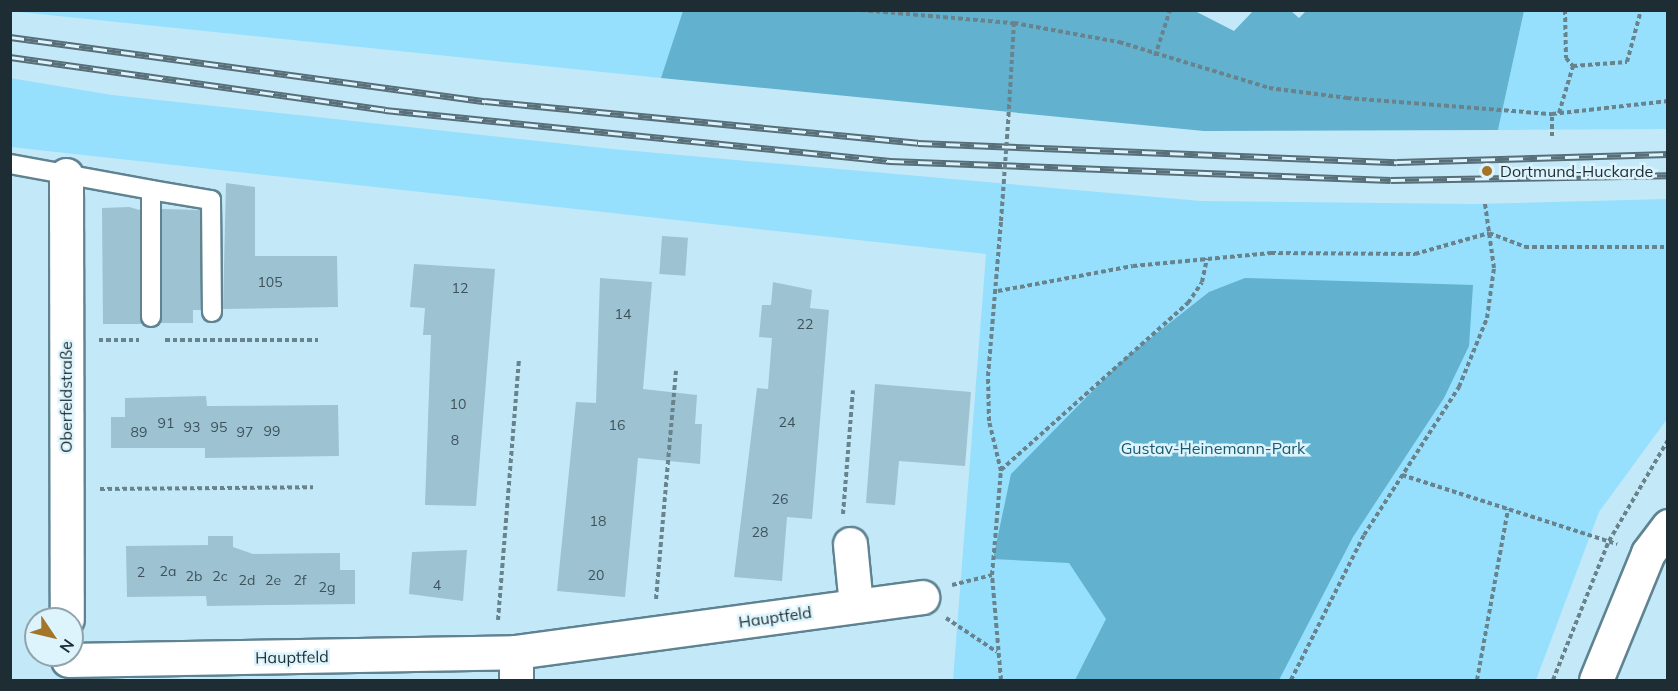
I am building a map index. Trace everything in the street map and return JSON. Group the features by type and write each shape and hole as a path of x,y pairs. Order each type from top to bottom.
{"street":[{"name":"Oberfeldstraße","path":"66,175 67,607"},
{"path":"1596,681 1648,553 1668,526"},
{"path":"850,544 856,605"},
{"name":"Hauptfeld","path":"84,665 509,662 653,635 922,597"}],"lane":[{"path":"10,164 211,200 212,312"},
{"path":"151,190 151,317"}],"path":[{"path":"861,10 1014,23 1119,42 1155,56 1269,88 1552,114 1668,101"},
{"path":"1155,56 1170,10"},
{"path":"1565,10 1566,58 1573,66"},
{"path":"1573,66 1627,62 1641,10"},
{"path":"1001,681 992,575 1000,471 989,421 988,376 998,291 1014,23"},
{"path":"1559,113 1573,66"},
{"path":"1552,114 1552,136"},
{"path":"1291,681 1364,535 1459,387 1487,318 1494,268 1485,204"},
{"path":"998,291 1132,266 1271,253 1415,254 1490,233 1525,247 1668,248"},
{"path":"1000,471 1188,303 1207,259"},
{"path":"65,340 146,340"},
{"path":"157,340 318,340"},
{"path":"509,662 519,361"},
{"path":"653,635 676,371"},
{"path":"850,544 843,516 854,390"},
{"path":"1553,681 1609,541 1668,440"},
{"path":"1402,475 1609,541"},
{"path":"66,490 313,487"},
{"path":"1476,681 1508,509"},
{"path":"922,597 992,575"},
{"path":"922,597 998,653"}],"green space":[{"path":"1193,10 1234,31 1253,11 1291,11 1299,18 1307,10 1524,11 1498,130 1204,131 661,78 683,11"},
{"path":"10,11 684,11 661,78"},
{"path":"1524,11 1667,11 1667,129 1498,130"},
{"name":"Gustav-Heinemann-Park","path":"10,78 112,95 612,149 1201,201 1475,204 1667,199 1667,419 1599,512 1536,680 953,680 986,254 11,147"},
{"path":"1245,278 1473,285 1469,346 1444,398 1353,537 1279,680 1075,680 1106,619 1069,563 993,559 1011,474 1124,359 1209,292"}],"building":[{"path":"226,183 255,187 255,256 337,256 338,307 223,309"},
{"path":"129,207 140,210 142,324 103,324 102,208"},
{"path":"162,209 200,210 201,310 193,310 193,323 160,323"},
{"path":"662,236 688,238 685,276 659,274"},
{"path":"414,264 495,269 476,506 425,505 431,335 423,335 425,308 410,307"},
{"path":"600,278 652,282 643,389 697,395 695,424 702,424 700,464 638,458 625,597 557,591 576,402 596,403"},
{"path":"773,282 812,290 810,308 829,310 812,519 787,517 782,581 734,577 757,388 768,389 772,338 759,337 762,305 771,305"},
{"path":"875,384 971,392 965,466 899,461 895,505 866,503"},
{"path":"206,396 207,406 338,405 339,456 205,458 205,448 111,448 111,417 125,417 125,398"},
{"path":"208,536 233,536 233,547 253,554 340,553 340,570 355,570 355,604 207,606 206,596 127,597 126,546 208,545"},
{"path":"467,550 463,601 409,594 412,552"}],"railway":[{"path":"10,37 485,101 918,143 1397,162 1668,154"},
{"path":"10,57 385,110 890,161 1391,180 1668,175"}],"place":[{"name":"Dortmund-Huckarde","path":"1487,171"}]}
